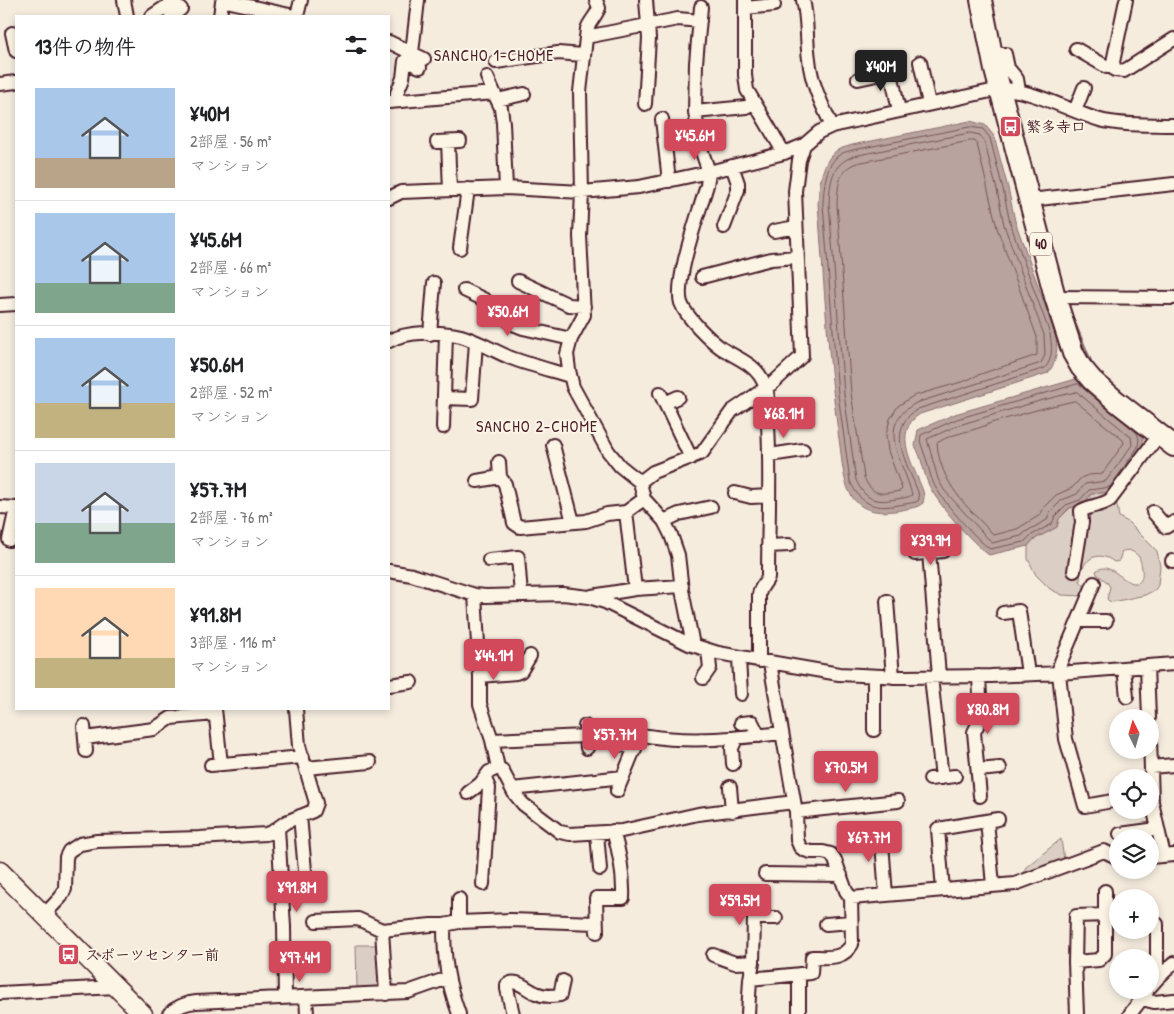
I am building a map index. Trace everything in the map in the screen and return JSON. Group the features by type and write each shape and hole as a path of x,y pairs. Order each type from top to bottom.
{"main road":[{"name":"40","path":"981,0 992,54 1010,90 1030,200 1067,338 1081,367 1092,380 1167,441"},
{"path":"0,871 143,1014"}],"street":[{"path":"124,0 127,15"},
{"path":"295,15 301,0"},
{"path":"412,53 418,0"},
{"path":"596,0 599,8 595,17 590,22 586,37 580,92 582,192 580,236 584,315 571,340 567,354 570,376 573,387 608,451 620,466 640,482 644,499 664,521 671,535 678,555 693,645"},
{"path":"645,104 639,91 649,25 646,0"},
{"path":"804,0 812,78 832,126"},
{"path":"1113,67 1126,0"},
{"path":"220,15 222,2 226,1 290,15"},
{"path":"774,5 745,4 745,75 747,90 784,153"},
{"path":"154,15 174,6"},
{"path":"701,7 696,64 695,112 701,149 709,172 682,273 680,287 681,304 696,324 715,344 753,367 766,388 770,455 768,577 767,582 759,590 764,662 782,733 795,807 797,840 800,847 811,852 830,854 835,860 846,891 851,898 852,944 842,955 836,957 812,957 811,973 750,979"},
{"path":"586,37 678,19 700,21"},
{"path":"12,33 15,46"},
{"path":"1076,49 1107,67 1113,67 1118,72 1124,71 1174,39"},
{"path":"390,42 412,53 422,63 405,61 403,78 393,101 524,94"},
{"path":"496,62 558,53 583,55"},
{"path":"920,62 929,104"},
{"path":"858,79 891,72 899,111"},
{"path":"487,77 501,108 506,188"},
{"path":"0,84 15,82"},
{"path":"1075,111 1084,88"},
{"path":"390,198 401,192 468,189 506,188 582,192 639,187 784,153 804,145 819,132 832,126 929,104 1010,90 1101,120 1174,125"},
{"path":"695,112 746,107 754,103"},
{"path":"662,119 669,181"},
{"path":"448,142 450,190"},
{"path":"640,482 653,472 702,453 732,411 766,388 802,356 794,191 799,160 804,145"},
{"path":"724,227 738,190 738,183 732,166"},
{"path":"1030,200 1174,184"},
{"path":"460,248 468,189"},
{"path":"774,231 796,227"},
{"path":"702,276 771,259 797,257"},
{"path":"518,281 569,304 584,306"},
{"path":"430,334 434,283"},
{"path":"464,290 485,300 513,324 571,340"},
{"path":"1055,297 1174,298"},
{"path":"0,305 15,304"},
{"path":"390,340 397,336 430,334 463,336 511,358 570,376"},
{"path":"443,427 446,334"},
{"path":"444,398 472,399 476,342"},
{"path":"678,397 663,398 691,458"},
{"path":"1074,571 1082,511 1110,500 1167,441"},
{"path":"553,445 574,522"},
{"path":"770,455 802,450"},
{"path":"499,462 500,477 505,484 514,523 520,526 545,531 606,514 626,512 644,499"},
{"path":"477,481 500,477"},
{"path":"735,494 744,497 769,496"},
{"path":"0,507 15,508"},
{"path":"664,521 679,514 711,507"},
{"path":"626,512 635,589"},
{"path":"1153,512 1166,527 1174,522"},
{"path":"10,540 15,513"},
{"path":"768,546 789,545"},
{"path":"915,554 943,551"},
{"path":"929,552 942,778"},
{"path":"489,560 518,558 521,595"},
{"path":"390,570 420,577 475,595 563,594 589,597 605,602 693,645 708,650 739,658 840,674 893,677 980,676 1059,673 1174,664"},
{"path":"1094,583 1060,664 1059,673 1068,749 1085,806 1109,802"},
{"path":"589,597 635,589 682,586"},
{"path":"475,595 481,711 492,740 498,768 502,770 523,804 560,832 570,834 613,832 698,814 898,801"},
{"path":"887,601 893,677"},
{"path":"1004,613 1019,612 1028,674"},
{"path":"1078,622 1106,621"},
{"path":"703,678 710,668 708,650"},
{"path":"480,676 516,673 521,671 530,656"},
{"path":"739,658 741,694"},
{"path":"1147,666 1149,709"},
{"path":"1124,668 1127,697"},
{"path":"874,676 874,730"},
{"path":"980,676 981,718 974,732 980,796"},
{"path":"390,685 411,682"},
{"path":"44,915 61,897 65,889 66,857 69,851 80,844 97,841 266,834 286,822 313,811 316,802 297,734 296,710"},
{"path":"86,751 84,732 154,730 171,718 215,712 216,765 370,762"},
{"path":"741,723 752,722 759,736"},
{"path":"611,740 640,742 665,739 736,738 782,733"},
{"path":"492,740 586,737"},
{"path":"733,764 732,748 736,738"},
{"path":"617,791 640,742"},
{"path":"1151,759 1151,767 1174,765"},
{"path":"468,793 489,772 498,768"},
{"path":"978,770 1000,768"},
{"path":"483,884 489,788 485,778"},
{"path":"512,789 623,778"},
{"path":"730,787 732,811"},
{"path":"300,816 306,882"},
{"path":"943,890 938,829 992,820 993,886"},
{"path":"278,828 284,927 285,998"},
{"path":"881,830 886,895"},
{"path":"316,921 358,919 382,930 430,925 444,926 459,922 511,920 596,927 596,898 623,898 624,880 622,863 613,832"},
{"path":"597,833 600,869"},
{"path":"1159,834 1169,855"},
{"path":"851,898 1015,884 1104,851 1109,854"},
{"path":"765,874 841,875"},
{"path":"1075,962 1099,960 1105,954 1105,891"},
{"path":"459,899 459,922"},
{"path":"1078,1014 1075,962 1076,916 1105,915"},
{"path":"748,1014 753,962 754,918 776,918"},
{"path":"826,924 852,922"},
{"path":"444,926 444,950 448,978 459,1014"},
{"path":"382,930 386,994"},
{"path":"1157,939 1157,970 1161,975"},
{"path":"713,955 735,963 753,962"},
{"path":"1159,977 1174,963"},
{"path":"799,974 799,1012"},
{"path":"169,1014 175,1008 185,1003 408,992 448,978"},
{"path":"513,1014 506,989 510,982 516,982 536,994 547,996 560,995 563,982"},
{"path":"0,993 116,987"},
{"path":"306,997 307,1014"},
{"path":"1130,1014 1142,999"},
{"path":"1152,999 1154,1002 1174,1000"}],"shaded area":[{"path":"1112,492 1116,499 1119,517 1128,522 1157,551 1160,566 1158,585 1155,590 1145,595 1113,602 1107,599 1110,587 1096,571 1101,568 1111,570 1130,582 1135,583 1141,580 1142,568 1139,557 1129,550 1122,551 1119,561 1114,562 1102,556 1091,559 1086,563 1080,581 1087,589 1083,596 1062,595 1050,589 1036,575 1028,559 1028,546 1033,540 1057,527 1059,519 1070,508 1084,504 1091,494"},
{"path":"1061,839 1064,860 1024,873 1025,868"},
{"path":"356,945 379,945 382,987 357,988"}],"water":[{"path":"970,121 985,125 994,136 1015,221 1055,333 1057,349 1055,359 1048,373 920,414 911,421 907,430 907,450 923,491 923,503 916,507 902,510 874,511 861,506 851,495 843,468 829,351 818,204 822,175 831,156 842,148"},
{"path":"1080,379 1143,434 1143,449 1112,492 1091,494 1084,504 1069,508 1059,519 1057,527 1033,540 1028,546 989,555 955,521 932,491 915,446 918,430 955,414"}],"waterway":[{"path":"1071,320 1093,368"}],"place":[{"name":"繁多寺口","path":"1010,127"},
{"name":"スポーツセンター前","path":"69,955"}],"district":[{"name":"SANCHO 1-CHOME","path":"494,55"},
{"name":"SANCHO 2-CHOME","path":"537,426"}]}
